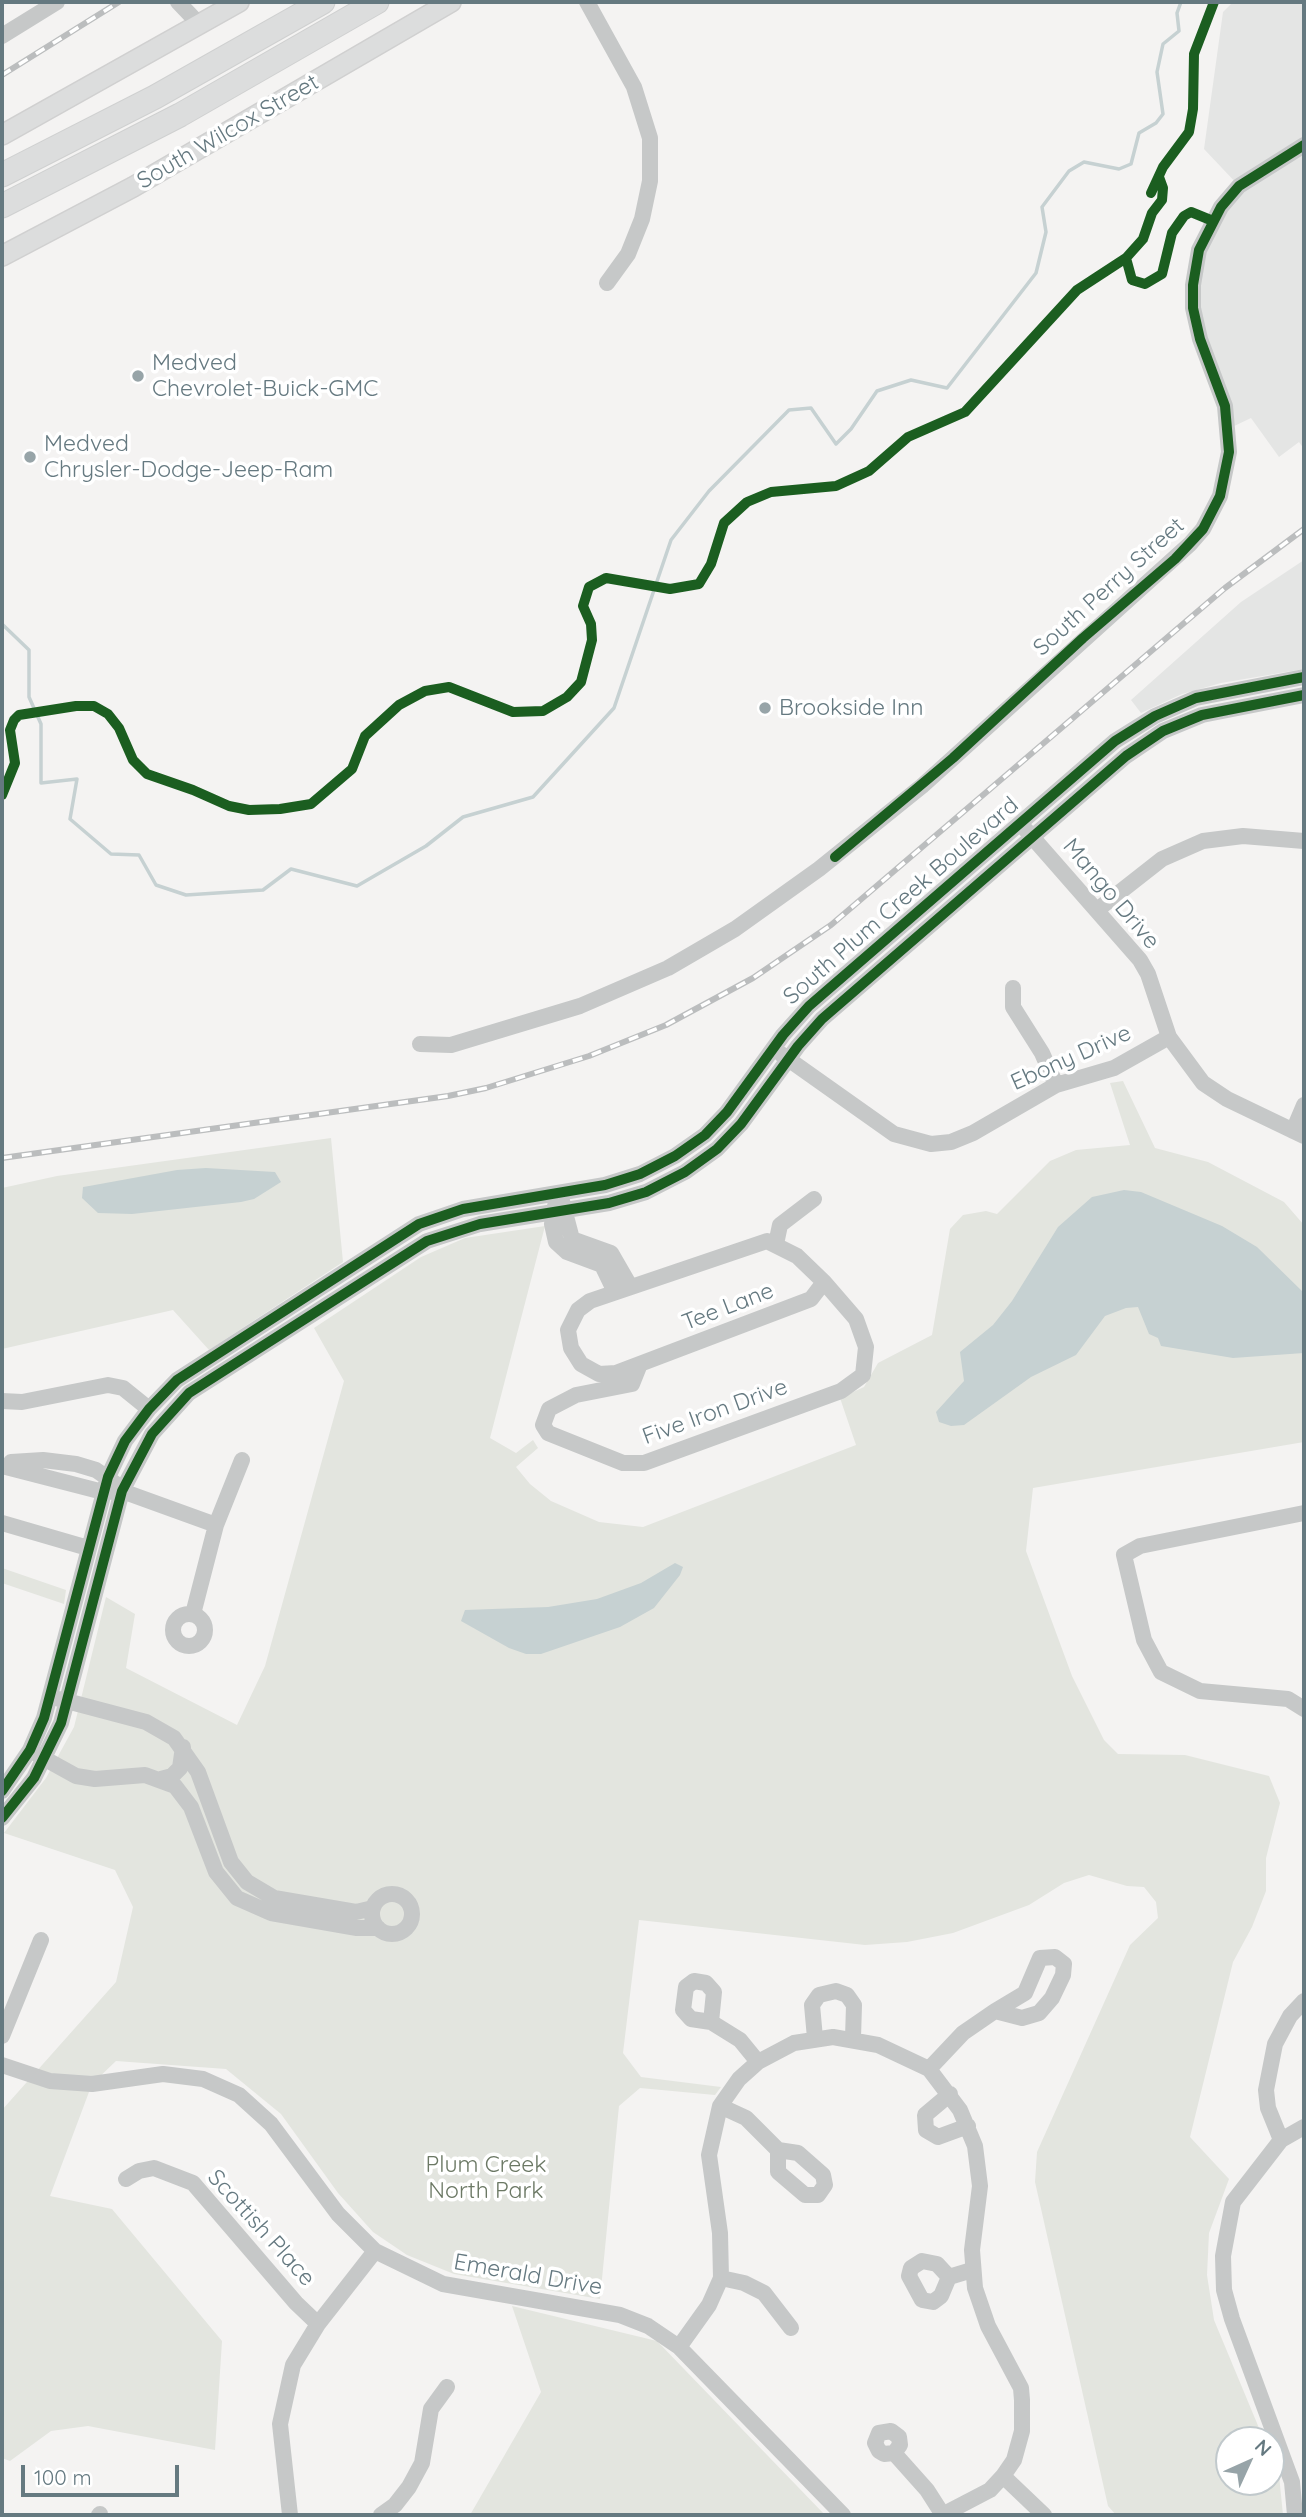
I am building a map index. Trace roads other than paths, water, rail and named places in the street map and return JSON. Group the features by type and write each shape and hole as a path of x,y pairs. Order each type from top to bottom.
{"highway":[{"path":"2,175 155,97 323,2"},
{"path":"2,206 180,115 377,2"}],"main road":[{"path":"2,135 239,2"},
{"name":"South Wilcox Street","path":"2,256 134,187 452,2"}],"street":[{"path":"2,36 57,2"},
{"path":"178,2 200,25"},
{"path":"587,2 634,86 649,138 650,181 642,219 628,254 607,283"},
{"name":"South Perry Street","path":"420,1044 451,1045 500,1032 627,987 735,929 835,857 953,758 1092,630 1175,559 1203,529 1220,496 1229,452 1225,407 1195,323 1193,285 1199,250 1221,207 1239,186 1304,145"},
{"name":"South Plum Creek Boulevard","path":"2,1791 30,1751 49,1696 106,1484 125,1441 149,1409 195,1366 402,1233 463,1209 622,1180 675,1156 723,1118 774,1048 829,988 1115,741 1155,716 1209,695 1304,677"},
{"name":"South Plum Creek Boulevard","path":"2,1818 46,1759 66,1702 122,1491 152,1434 189,1393 210,1377 427,1241 467,1227 559,1212 646,1192 702,1160 741,1124 789,1059 841,1002 1126,755 1163,731 1213,712 1304,695"},
{"name":"Mango Drive","path":"1020,823 1097,910 1148,974 1169,1037 1203,1083 1227,1099 1299,1133"},
{"path":"1097,910 1162,859 1203,841 1243,836 1304,841"},
{"path":"1013,988 1013,1007 1042,1054 1056,1085"},
{"name":"Ebony Drive","path":"774,1048 894,1135 931,1144 951,1142 973,1133 1056,1085 1114,1068 1169,1037"},
{"path":"1299,1133 1304,1105"},
{"path":"558,1193 559,1212 554,1235 561,1248 602,1265 623,1289 767,1241 797,1256 824,1282"},
{"path":"776,1244 780,1225 814,1199"},
{"name":"Tee Lane","path":"623,1289 590,1301 578,1310 568,1331 571,1348 581,1364 599,1374 616,1373 811,1299 824,1282"},
{"name":"Five Iron Drive","path":"640,1364 632,1384 576,1395 549,1409 543,1425 548,1433 623,1463 644,1463 841,1391 863,1375 866,1347 856,1319 824,1282"},
{"path":"2,1401 22,1402 108,1385 123,1388 149,1409"},
{"path":"193,1614 216,1525 242,1460"},
{"path":"2,1464 61,1461 122,1491 216,1525"},
{"path":"1304,1513 1140,1546 1124,1555 1144,1640 1161,1672 1200,1690 1287,1699 1304,1709"},
{"path":"2,1523 88,1548"},
{"path":"49,1696 164,1729 183,1747 198,1772 231,1862 247,1882 274,1898 356,1912 373,1909"},
{"path":"161,1779 172,1776 180,1768 183,1747"},
{"path":"30,1751 76,1776 95,1779 145,1775 161,1779 184,1795 216,1872 237,1898 271,1913 357,1928 378,1928 392,1934 405,1930 411,1922 412,1908 406,1899 393,1894 379,1899 373,1909 378,1928"},
{"path":"2,2036 41,1940"},
{"path":"929,2069 962,2033 995,2011 1025,1993 1040,1958 1055,1957 1064,1964 1063,1975 1052,1998 1039,2013 1022,2018 995,2011"},
{"path":"815,2038 812,2005 819,1995 836,1991 847,1995 854,2006 853,2038"},
{"path":"1281,2140 1268,2108 1266,2090 1275,2044 1290,2016 1304,2001"},
{"path":"710,2022 732,2033 758,2062"},
{"path":"679,2347 709,2305 721,2278 721,2246 709,2155 720,2106 740,2079 758,2062 794,2043 815,2038 853,2038 906,2056 929,2069 950,2094 968,2126 975,2146 980,2186 972,2270 988,2326 1020,2388 1022,2431 1014,2460 1003,2476 972,2501 942,2515 928,2490 894,2453"},
{"name":"Emerald Drive","path":"2,2065 50,2081 92,2084 163,2074 203,2078 239,2095 271,2124 338,2214 375,2251 443,2284 620,2315 648,2326 679,2347 843,2515"},
{"path":"950,2094 925,2115 926,2130 938,2137 968,2126"},
{"path":"720,2106 746,2118 778,2150"},
{"path":"1295,2515 1292,2482 1224,2290 1223,2256 1233,2202 1281,2140 1304,2127"},
{"name":"Scottish Place","path":"126,2179 139,2171 154,2168 193,2183 296,2303 318,2324"},
{"path":"290,2515 280,2424 293,2364 318,2324 375,2251"},
{"path":"949,2277 972,2270"},
{"path":"721,2278 744,2283 764,2293 791,2328"},
{"path":"381,2515 395,2505 422,2463 431,2409 447,2387"},
{"path":"1003,2476 1044,2515"}],"waterway":[{"path":"2,624 29,650 29,697 41,724 41,783 77,779 70,819 111,854 139,855 156,885 186,895 263,890 291,869 357,886 426,846 463,817 533,797 614,708 671,540 709,491 789,410 811,408 836,444 851,429 877,391 911,380 947,388 1036,273 1046,232 1042,207 1069,171 1084,162 1119,169 1131,164 1139,133 1156,123 1163,114 1157,72 1163,44 1179,31 1177,13 1181,2"}],"railway":[{"path":"2,75 119,2"},
{"path":"2,1158 448,1096 486,1088 589,1056 666,1025 753,978 831,925 1225,588 1304,529"}],"place":[{"name":"Medved Chevrolet-Buick-GMC","path":"138,376"},
{"name":"Medved Chrysler-Dodge-Jeep-Ram","path":"30,457"},
{"name":"Brookside Inn","path":"765,708"}],"park label":[{"name":"Plum Creek North Park","path":"486,2178"}]}
